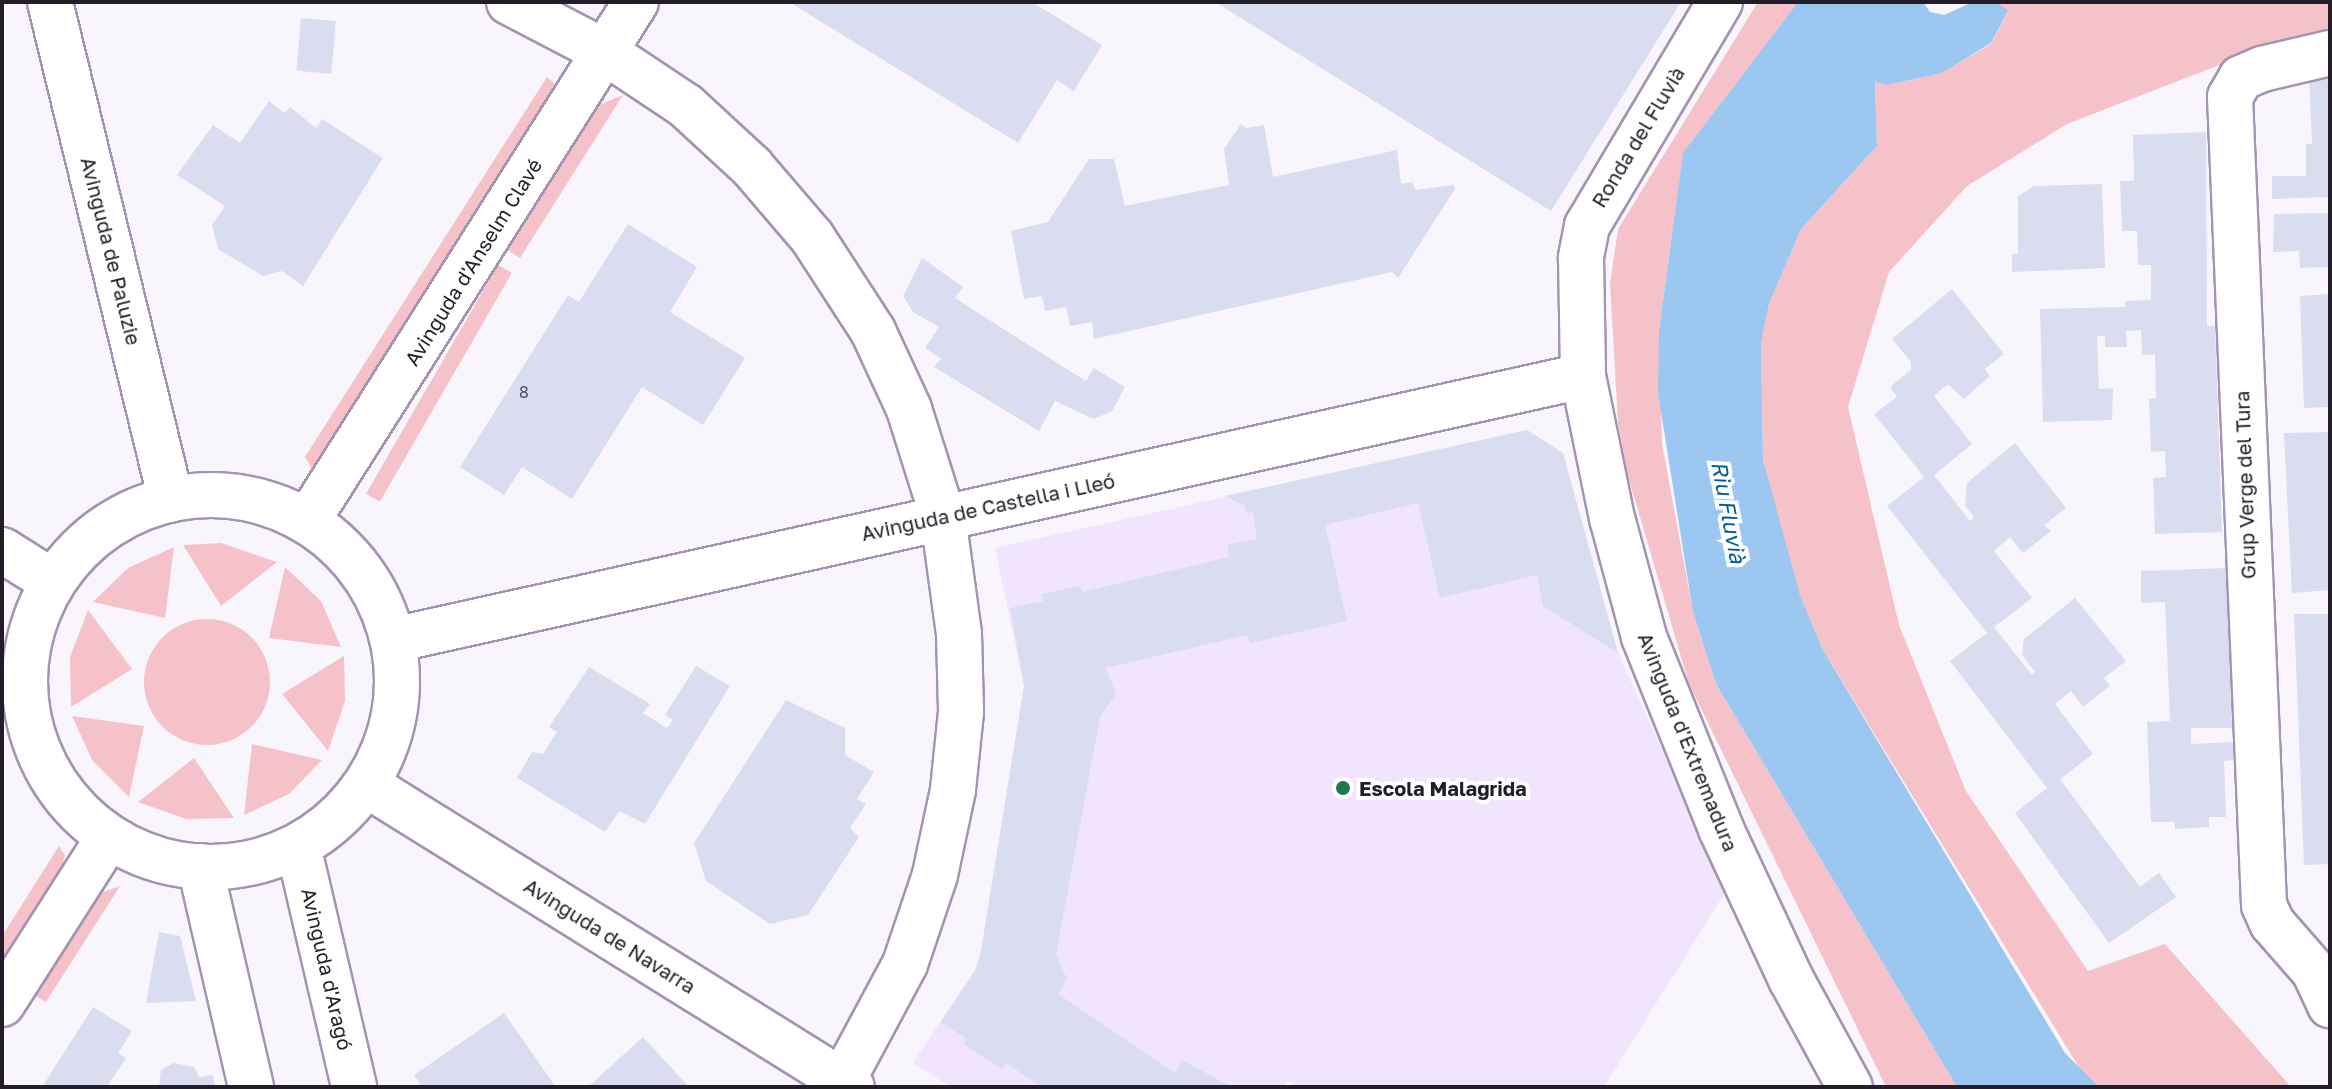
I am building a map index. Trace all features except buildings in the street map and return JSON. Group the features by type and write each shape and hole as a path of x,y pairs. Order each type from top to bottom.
{"street":[{"name":"Avinguda de Paluzie","path":"50,2 171,500"},
{"path":"509,2 605,52 686,106 752,167 812,237 873,331 909,409 943,517 959,634 961,712 953,790 935,875 905,964 845,1085"},
{"name":"Avinguda d'Anselm Clavé","path":"308,520 636,2"},
{"name":"Ronda del Fluvià","path":"1583,376 1581,258 1587,226 1720,2"},
{"name":"Grup Verge del Tura","path":"2325,979 2272,923 2262,878 2230,97 2241,78 2262,69 2330,53"},
{"name":"Avinguda de Castella i Lleó","path":"393,640 1583,376"},
{"name":"Avinguda d'Extremadura","path":"1583,376 1612,518 1654,664 1721,829 1791,979 1850,1087"},
{"path":"198,495 247,499 308,520 365,576 393,640 398,697 386,744 367,785 299,850 200,866 146,857 108,838 68,802 15,723 33,625 53,582 83,545 122,517 171,500 198,495"},
{"path":"2,550 53,582"},
{"name":"Avinguda de Navarra","path":"367,785 845,1085"},
{"path":"2,1004 108,838"},
{"name":"Avinguda d'Aragó","path":"299,850 354,1087"},
{"path":"200,866 251,1087"}],"shaded area":[{"path":"1758,2 1798,2 1683,154 1659,331 1662,443 1693,612 1716,684 1957,1087 1886,1087 1689,684 1628,476 1618,423 1610,284 1618,229"},
{"path":"1997,2 2330,2 2330,32 2266,47 2067,124 1967,186 1889,272 1848,407 1899,625 1966,791 2088,971 2165,944 2291,1087 2099,1087 2085,1077 1823,650 1800,595 1775,512 1763,460 1761,344 1769,304 1801,229 1877,146 1875,82 1887,85 1942,73 1991,44 2008,12"},
{"path":"547,77 554,83 549,102 312,469 305,457"},
{"path":"623,95 520,258 508,250 599,105"},
{"path":"498,265 512,273 380,502 366,494"},
{"name":"Escola Malagrida","path":"1527,430 1563,453 1618,653 1726,891 1604,1087 1298,1087 1288,1081 1283,1087 951,1087 913,1063 979,963 1024,686 995,548"},
{"path":"221,543 277,562 221,606 183,545"},
{"path":"174,547 165,618 93,602 128,568"},
{"path":"285,567 321,601 341,647 269,638"},
{"path":"88,610 132,669 71,707 70,657"},
{"path":"207,619 231,623 252,637 266,658 270,682 266,706 252,727 231,741 207,745 183,741 162,727 148,706 144,682 148,658 162,637 183,623"},
{"path":"344,656 345,701 328,751 282,694"},
{"path":"72,716 144,726 129,797 92,760"},
{"path":"252,744 322,760 289,794 244,815"},
{"path":"194,758 234,818 186,819 138,802"},
{"path":"59,846 65,855 61,872 2,965 2,936"},
{"path":"120,886 46,1002 35,996 100,893"}],"water":[{"name":"Riu Fluvià","path":"1798,2 1923,2 1930,12 1944,15 1973,2 1997,2 2008,11 1991,43 1942,73 1887,85 1875,82 1877,146 1801,229 1769,304 1761,344 1763,460 1800,595 1823,650 2065,1053 2099,1087 1957,1087 1716,684 1693,612 1658,393 1659,331 1683,153"}],"place":[{"name":"Escola Malagrida","path":"1343,788"}]}
